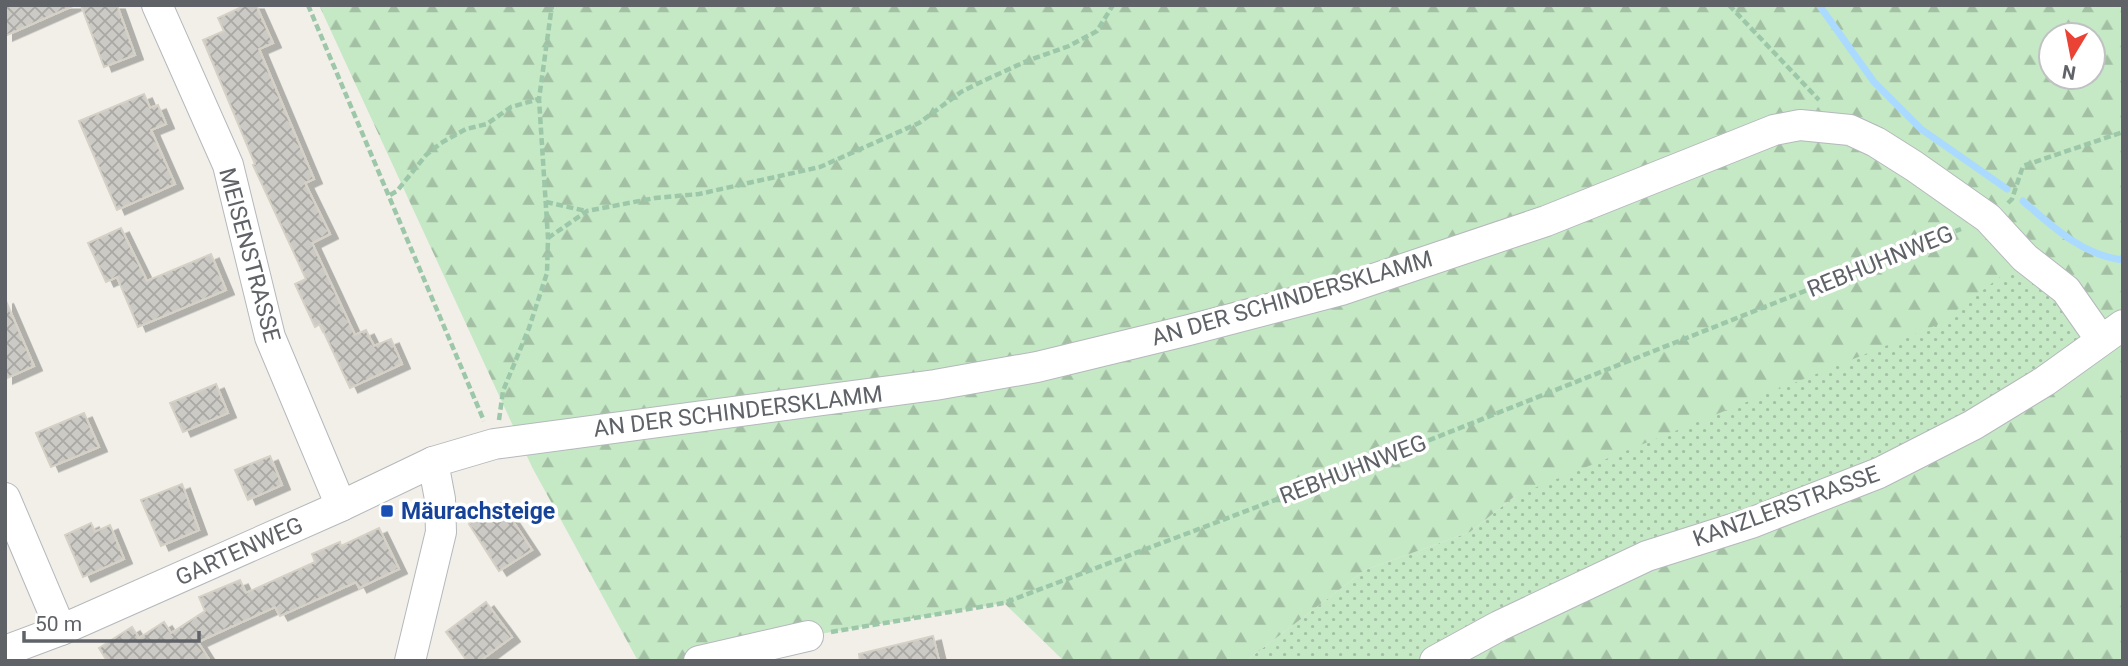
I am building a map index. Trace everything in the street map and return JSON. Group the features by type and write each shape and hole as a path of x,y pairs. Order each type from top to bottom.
{"street":[{"name":"MEISENSTRASSE","path":"157,5 228,165 271,337 341,506"},
{"name":"AN DER SCHINDERSKLAMM","path":"433,462 494,444 935,385 1037,367 1341,290 1545,221 1774,130 1800,125 1850,130 1876,142 1914,166 1988,218 2025,258 2066,290 2112,332"},
{"name":"KANZLERSTRASSE","path":"1436,661 1499,626 1647,556 1751,523 1879,474 1983,419 2045,381 2112,332"},
{"name":"GARTENWEG","path":"5,651 341,506 433,462"},
{"path":"410,661 441,532 440,499 433,462"},
{"path":"5,498 61,629"},
{"path":"699,661 808,636"}],"path":[{"path":"308,5 494,444"},
{"path":"494,444 503,391 529,328 547,273 548,238 539,99 552,5"},
{"path":"546,202 587,211 655,198 699,194 820,167 919,122 961,92 983,81 1069,46 1097,31 1113,5"},
{"path":"1729,5 1850,130"},
{"path":"390,195 397,191 426,155 441,143 466,129 487,124 511,107 539,99"},
{"path":"1988,218 2012,199 2023,166 2123,132"},
{"path":"548,238 587,211"},
{"name":"REBHUHNWEG","path":"808,636 1004,603 1354,470 1988,218"}],"green space":[{"path":"319,5 2123,5 2123,661 1435,661 1879,473 2100,340 2025,258 1937,325 1515,496 1470,532 1365,570 1246,661 1064,661 1004,603 808,636 699,661 638,661 532,467"},
{"path":"2025,258 2101,340 2045,381 1435,661 1246,661 1365,570 1470,532 1515,496"}],"building":[{"path":"5,5 75,5 5,36"},
{"path":"81,5 117,5 135,55 104,67"},
{"path":"246,5 256,5 273,43 259,49 314,179 305,183 330,234 312,243 355,335 366,330 374,346 391,339 402,364 350,388 320,324 315,327 295,284 306,279 253,165 255,164 203,40 224,31 218,18"},
{"path":"144,94 150,108 158,105 166,124 151,130 175,184 117,210 79,121"},
{"path":"121,228 147,281 211,254 226,290 138,327 117,277 106,282 88,243"},
{"path":"5,299 34,366 5,379"},
{"path":"216,384 228,413 183,432 170,403"},
{"path":"84,413 99,447 51,467 36,433"},
{"path":"270,456 282,485 248,500 235,470"},
{"path":"182,484 199,530 161,546 141,500"},
{"path":"501,503 532,550 499,571 469,524"},
{"path":"91,523 95,532 110,525 124,559 83,577 65,535"},
{"path":"379,528 399,569 359,588 356,582 280,616 275,607 198,642 210,661 107,661 99,648 132,627 139,638 164,622 171,633 205,611 199,597 240,580 246,593 315,562 312,554 340,542 341,546"},
{"path":"486,602 512,637 480,661 467,661 446,632"},
{"path":"933,636 939,661 860,661 859,654"}],"waterway":[{"path":"1819,5 1874,82 1921,129 2007,189"},
{"path":"2023,201 2081,246 2123,260"}],"place":[{"name":"Mäurachsteige","path":"387,511"}]}
